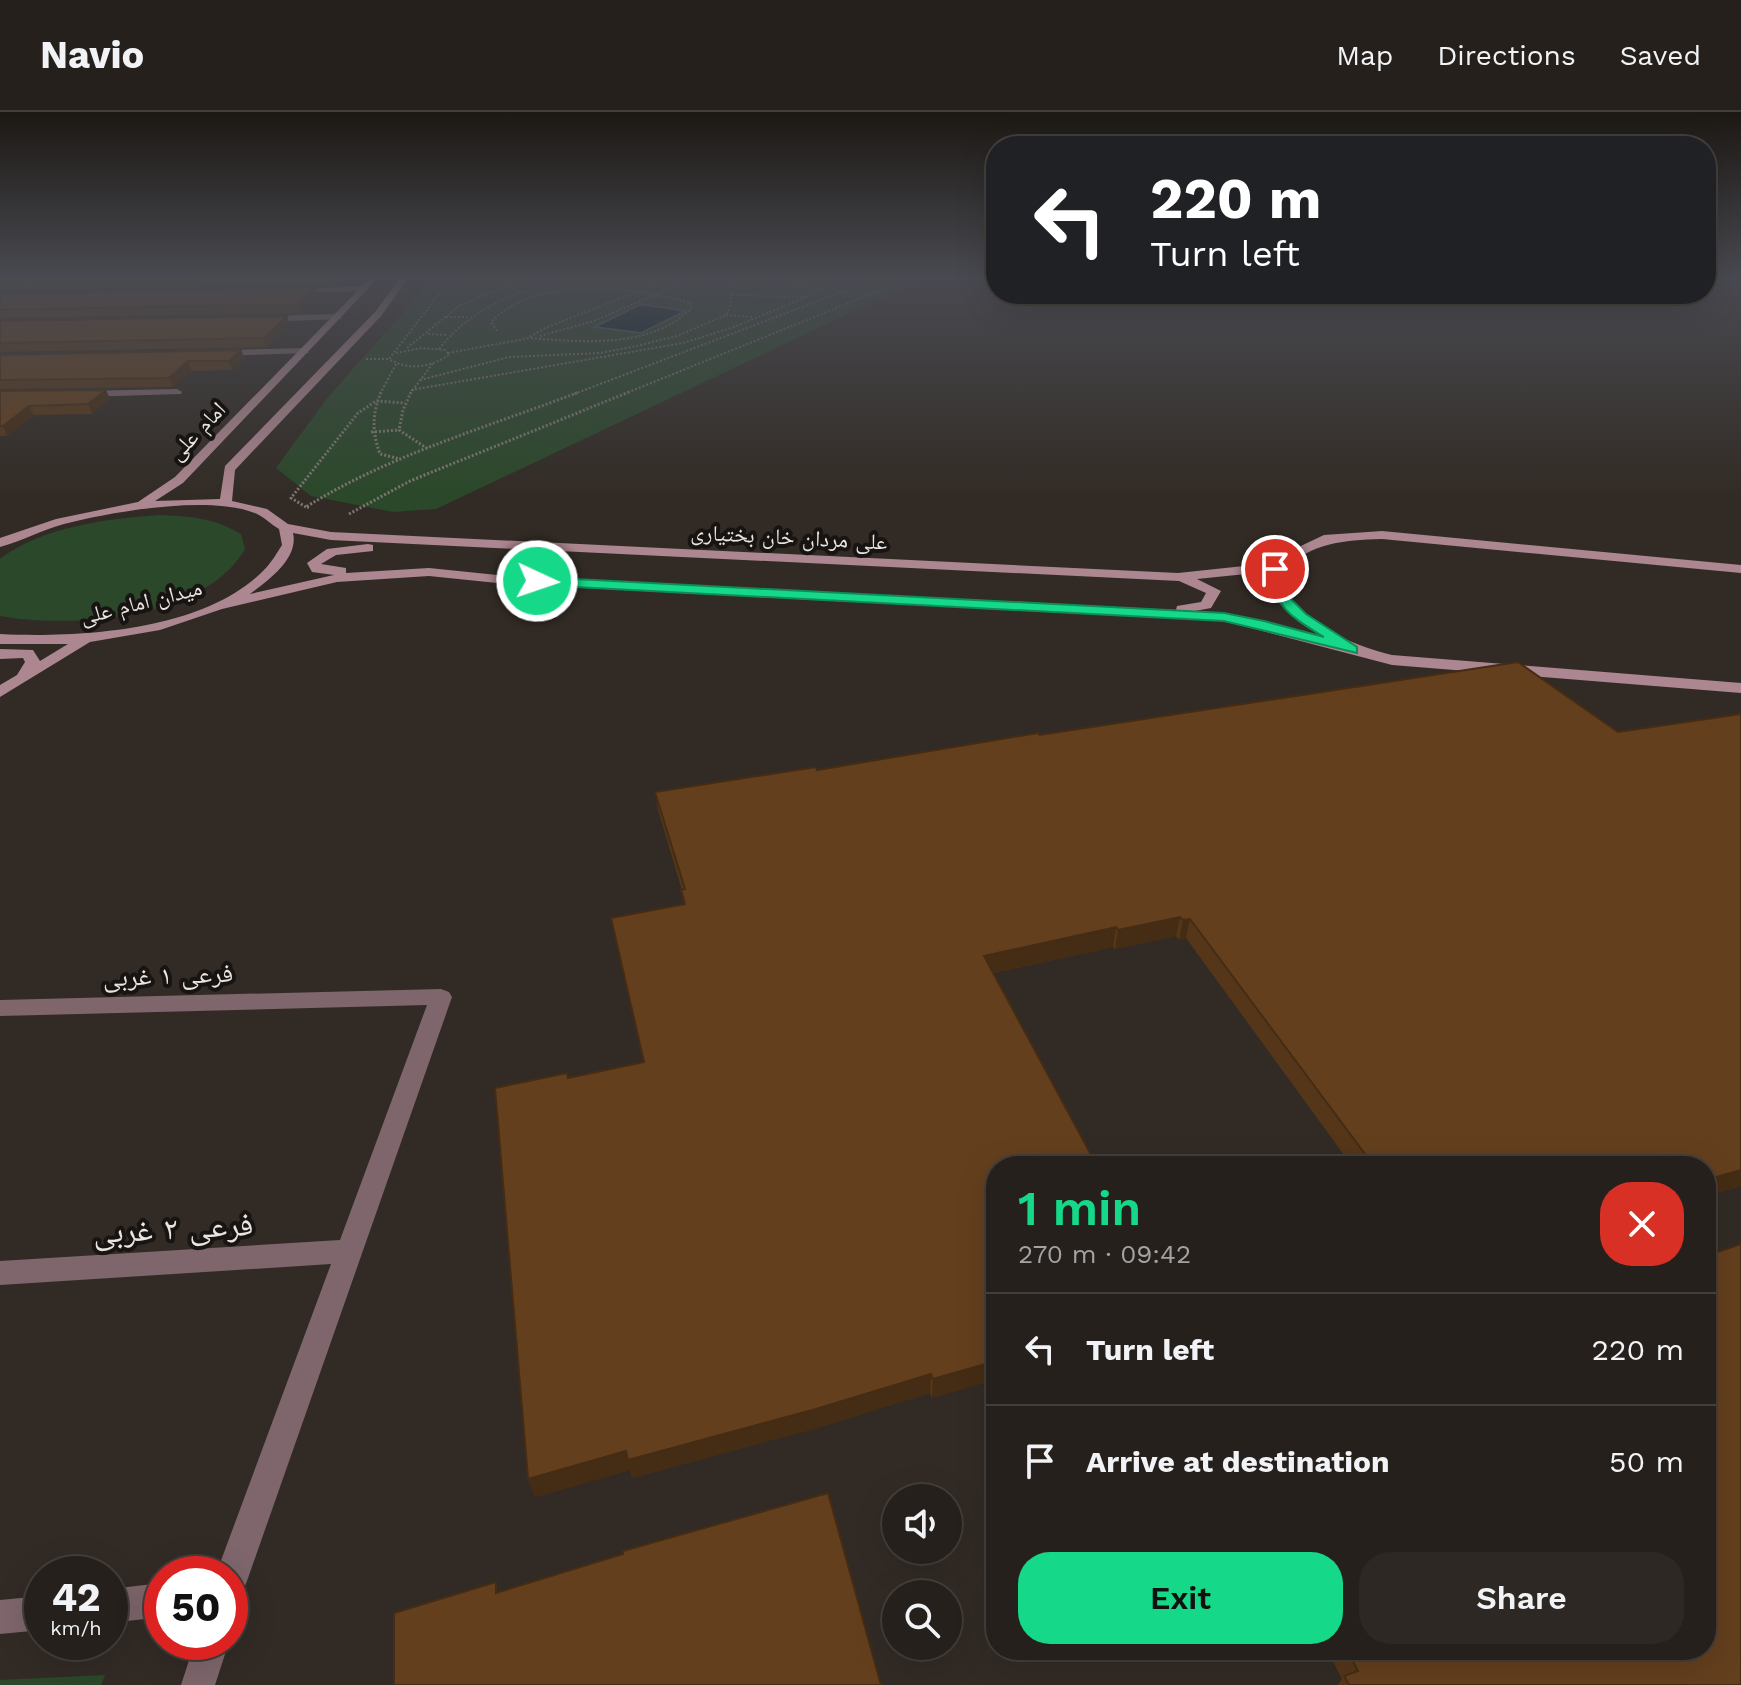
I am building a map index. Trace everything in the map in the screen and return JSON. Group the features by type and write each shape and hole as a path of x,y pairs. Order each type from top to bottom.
{"main road":[{"name":"امام علی","path":"226,504 229,469 344,349"},
{"name":"امام علی","path":"141,504 179,480 306,351"},
{"path":"179,480 176,493 182,496 205,496 228,484"},
{"path":"0,543 52,522 141,504 226,504 262,513 284,527"},
{"name":"علی مردان خان بختیاری","path":"284,527 331,536 1178,577 1246,570 1290,556 1326,536 1382,535 1741,569"},
{"name":"میدان امام علی","path":"0,639 43,642 86,640 175,621 220,605 255,586 280,565 289,545 284,527"},
{"path":"458,575 416,565 329,571 317,569 314,563 319,557 333,551 480,544"},
{"path":"1290,556 1275,569 1279,594 1301,617 1352,650"},
{"path":"220,605 337,578 429,572 1224,617 1392,660 1740,689"},
{"path":"1162,613 1206,605 1214,591 1198,582 1178,577"},
{"path":"0,692 86,640"},
{"path":"0,654 28,653 33,662 22,679"}],"street":[{"path":"199,354 306,351"},
{"path":"74,394 177,392"},
{"name":"فرعی ۱ غربی","path":"0,1008 441,997 350,1251"},
{"path":"239,1556 350,1251"},
{"name":"فرعی ۲ غربی","path":"0,1273 350,1251"},
{"path":"0,1617 24,1615"},
{"path":"198,1685 206,1660"}],"path":[{"path":"399,349 389,359 396,364 433,363 446,358 448,353"},
{"path":"396,353 432,349"},
{"path":"440,349 448,353 467,349"},
{"path":"420,380 509,357 600,353 616,349"},
{"path":"411,390 650,349"},
{"path":"306,507 333,490 402,460 690,349"},
{"path":"343,518 410,481 734,349"},
{"path":"399,430 400,413 411,390 433,363"},
{"path":"396,364 376,401 371,432 380,454 402,460"},
{"path":"319,510 291,498 358,413 376,401 405,403"},
{"path":"371,432 399,430 429,449"}],"green space":[{"path":"370,349 773,349 436,509 393,512 311,496 276,468 328,397"},
{"path":"159,515 191,517 221,524 241,534 245,549 226,573 200,591 134,614 63,621 0,616 0,559 17,548 76,526"},
{"path":"105,1675 101,1685 0,1685 0,1680"}],"building":[{"path":"241,350 229,361 188,361 169,378 0,380 0,355"},
{"path":"106,390 88,404 29,406 0,426 0,391"},
{"path":"1518,662 1618,732 1741,714 1741,1170 1716,1177 1716,1156 1367,1156 1190,919 1180,917 1118,930 1116,927 984,956 1092,1156 986,1156 986,1364 933,1379 931,1374 628,1460 626,1451 528,1479 495,1088 567,1073 568,1078 644,1062 611,918 685,904 681,890 685,889 655,792"},
{"path":"1741,1244 1741,1685 1349,1685 1344,1676 1358,1671 1352,1660 1716,1660 1716,1253"},
{"path":"828,1493 881,1685 394,1685 394,1613 496,1582 496,1593 623,1554 623,1551"}],"route":[{"path":"537,581 1224,617 1352,650 1301,617 1279,594 1275,569"}]}
